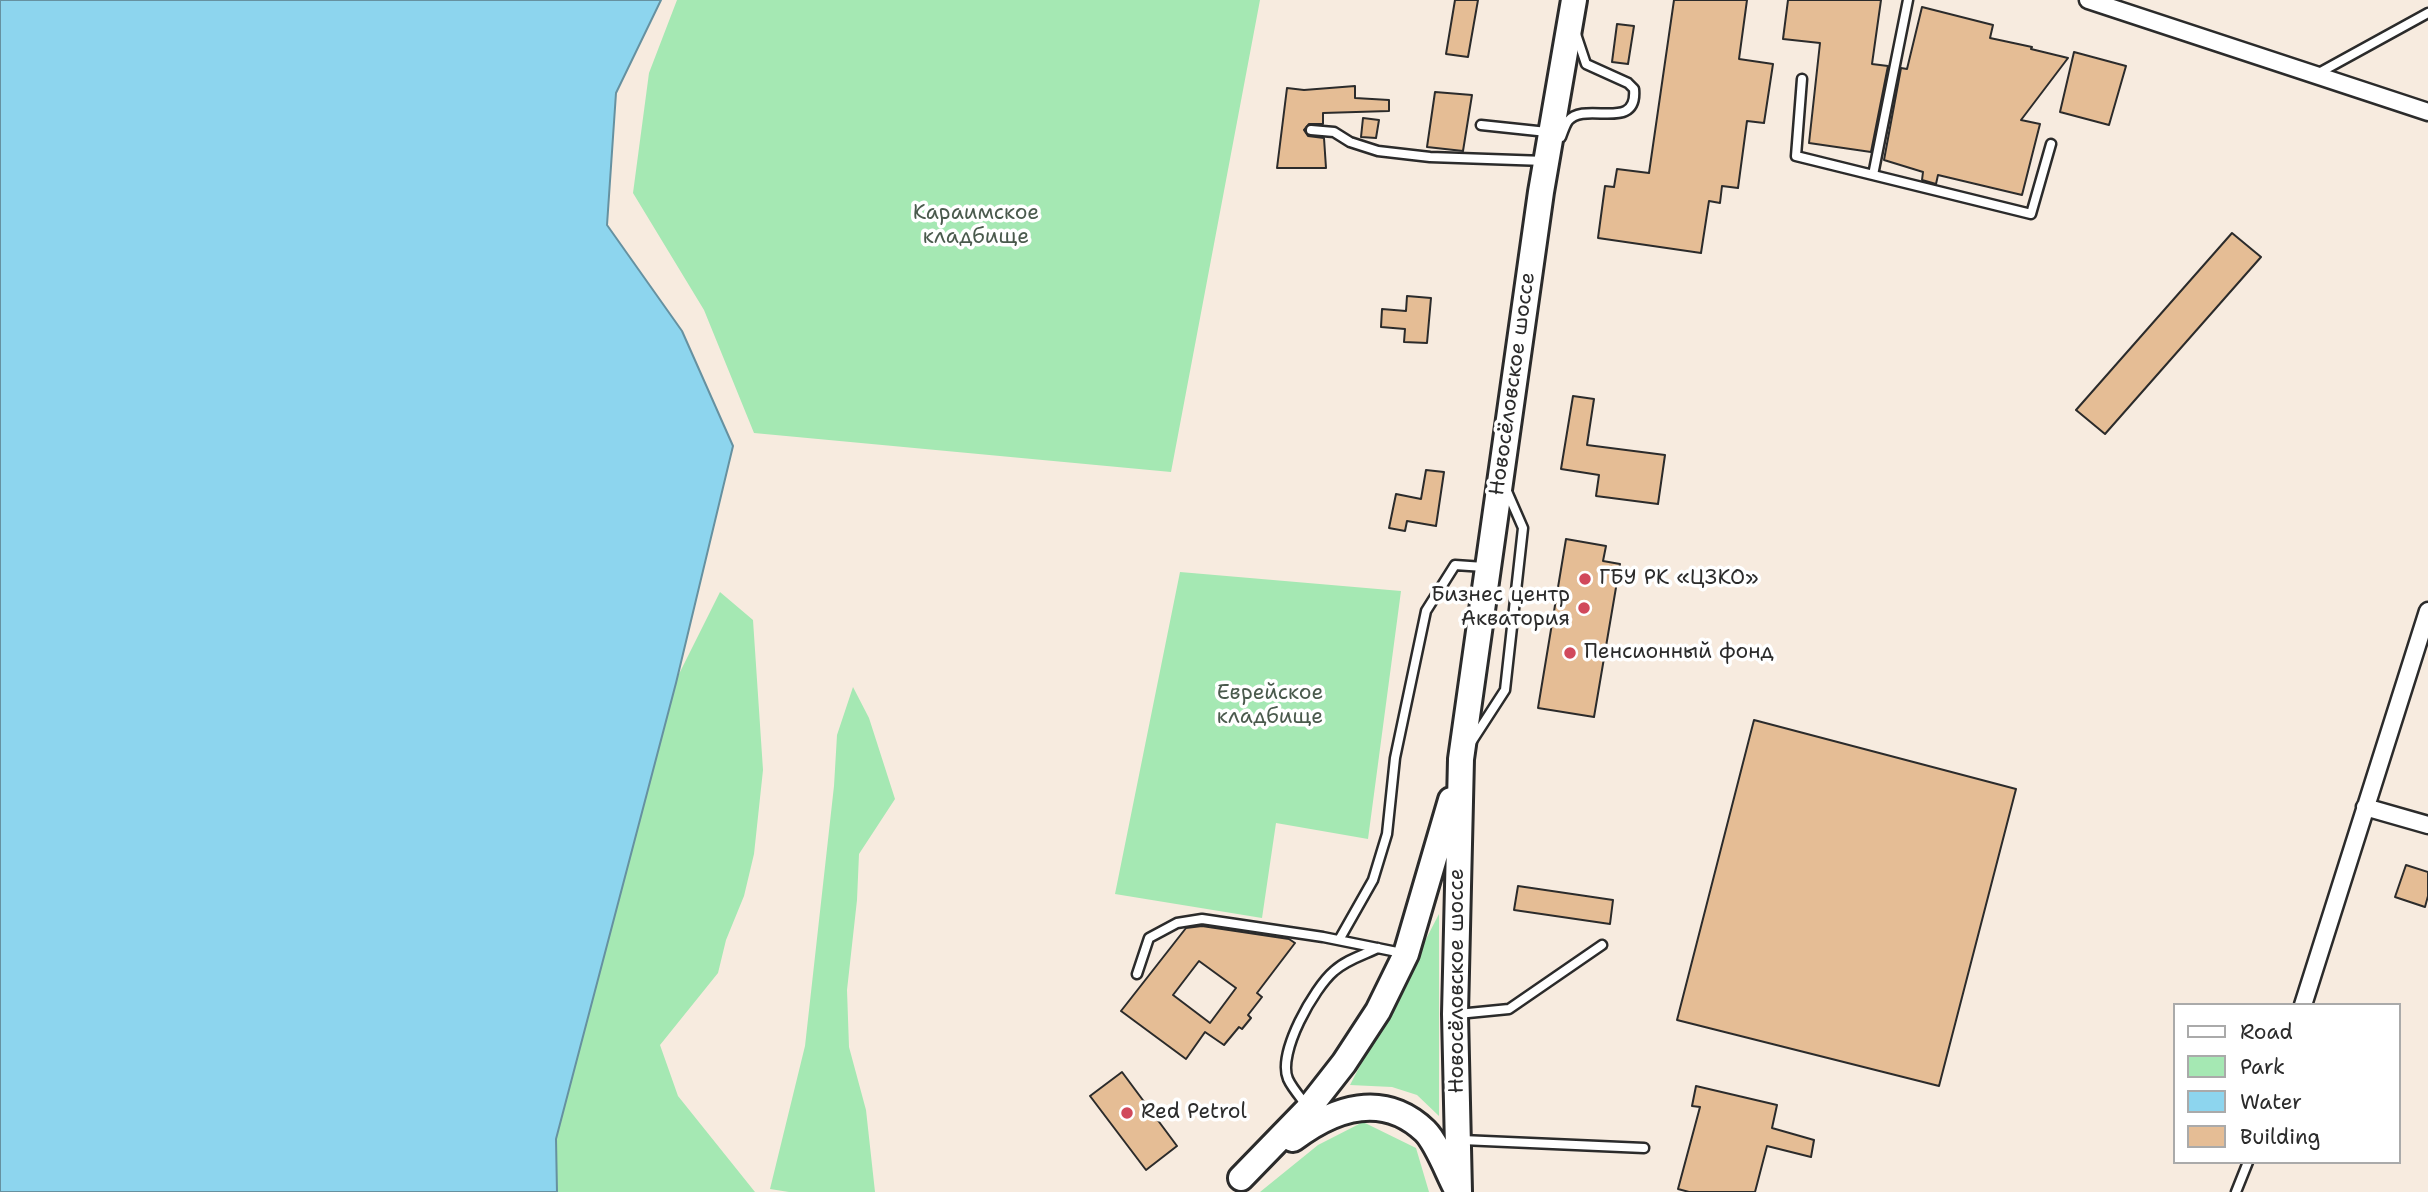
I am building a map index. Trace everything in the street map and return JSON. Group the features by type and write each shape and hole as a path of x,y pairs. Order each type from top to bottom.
{"main road":[{"name":"Новосёловское шоссе","path":"1459,1192 1455,1014 1461,764 1499,473 1541,192 1553,149 1572,8"},
{"name":"Новосёловское шоссе","path":"1233,1185 1308,1109 1344,1063 1378,1011 1406,954 1461,764"},
{"path":"1233,1185 1305,1129 1341,1111 1363,1106 1386,1109 1408,1118 1427,1133 1459,1192"}],"street":[{"path":"2088,0 2428,112"},
{"path":"2304,1003 2428,611"},
{"path":"2365,807 2428,825"}],"lane":[{"path":"1873,175 1908,0"},
{"path":"1553,149 1567,122 1574,116 1619,114 1630,108 1635,99 1634,89 1628,83 1586,64 1572,8"},
{"path":"2316,75 2428,13"},
{"path":"1801,79 1796,156 2031,214 2051,144"},
{"path":"1481,125 1553,149"},
{"path":"1311,130 1334,132 1350,142 1378,151 1430,157 1553,149"},
{"path":"1461,764 1505,690 1523,528 1499,473"},
{"path":"1339,940 1373,880 1387,834 1395,758 1426,611 1455,565 1487,567"},
{"path":"1137,974 1149,938 1177,923 1202,919 1339,940 1406,954"},
{"path":"1455,1014 1509,1009 1602,945"},
{"path":"1308,1109 1287,1077 1288,1050 1294,1030 1332,972 1378,948"},
{"path":"1458,1140 1644,1148"},
{"path":"2236,1192 2247,1164"}],"green space":[{"path":"661,0 616,93 607,225 682,331 733,446 677,678 720,592 753,620 763,770 754,854 744,896 726,940 718,973 660,1045 678,1096 755,1192 233,1192 482,318"},
{"name":"Караимское кладбище","path":"677,0 1260,0 1171,472 754,433 704,310 633,193 649,73"},
{"name":"Еврейское кладбище","path":"1180,572 1401,591 1368,839 1276,823 1262,918 1115,894"},
{"path":"853,687 869,718 895,799 859,854 847,990 849,1047 866,1110 875,1192 789,1192 770,1189 805,1046 834,786 837,735"},
{"path":"1439,914 1439,1116 1417,1095 1392,1087 1350,1085"},
{"path":"1363,1122 1416,1148 1429,1192 1260,1192 1318,1145"}],"water":[{"path":"0,0 661,0 616,93 607,225 682,331 733,446 676,683 556,1139 557,1192 0,1192"}],"building":[{"path":"1455,0 1478,0 1468,57 1446,54"},
{"path":"1674,0 1747,0 1739,59 1773,64 1764,123 1747,121 1738,188 1722,186 1720,203 1709,201 1701,253 1598,238 1605,186 1614,187 1617,169 1649,173"},
{"path":"1788,0 1881,0 1872,64 1888,66 1871,152 1809,143 1820,43 1783,39"},
{"path":"1922,7 1993,25 1990,38 2068,58 2021,120 2040,124 2022,195 1938,175 1936,184 1922,180 1923,172 1884,160 1901,68 1907,69"},
{"path":"1617,24 1634,26 1628,64 1612,62"},
{"path":"2074,52 2126,66 2109,125 2060,112"},
{"path":"1355,86 1355,98 1389,100 1389,111 1323,113 1323,124 1309,124 1304,130 1308,136 1324,138 1326,168 1277,168 1287,88 1304,90"},
{"path":"1435,92 1472,95 1463,151 1427,147"},
{"path":"1363,118 1379,120 1376,138 1361,137"},
{"path":"2232,233 2261,257 2105,434 2076,410"},
{"path":"1407,296 1431,298 1427,343 1404,342 1405,329 1381,327 1382,309 1406,311"},
{"path":"1573,396 1594,399 1587,445 1665,455 1658,504 1596,496 1599,475 1561,469"},
{"path":"1426,470 1444,472 1436,526 1407,521 1405,531 1389,528 1396,494 1421,499"},
{"name":"Бизнес центр Акватория","path":"1566,539 1606,546 1603,561 1620,564 1594,717 1538,708"},
{"path":"1754,720 2016,789 1939,1086 1677,1020"},
{"path":"2406,865 2428,872 2425,907 2395,897"},
{"path":"1518,886 1613,900 1610,924 1514,910"},
{"path":"1202,926 1289,939 1295,943 1257,993 1262,997 1248,1015 1251,1018 1242,1029 1239,1027 1224,1045 1205,1032 1186,1059 1121,1011 1186,928","holes":["1199,961 1236,988 1210,1023 1173,995"]},
{"name":"Red Petrol","path":"1122,1072 1177,1146 1146,1170 1090,1096"},
{"path":"1696,1086 1777,1105 1772,1128 1814,1140 1811,1157 1767,1146 1755,1192 1689,1192 1678,1189 1700,1107 1692,1106"}],"place":[{"name":"ГБУ РК «ЦЗКО»","path":"1585,579"},
{"name":"Бизнес центр Акватория","path":"1584,608"},
{"name":"Пенсионный фонд","path":"1570,653"},
{"name":"Red Petrol","path":"1127,1113"}]}
